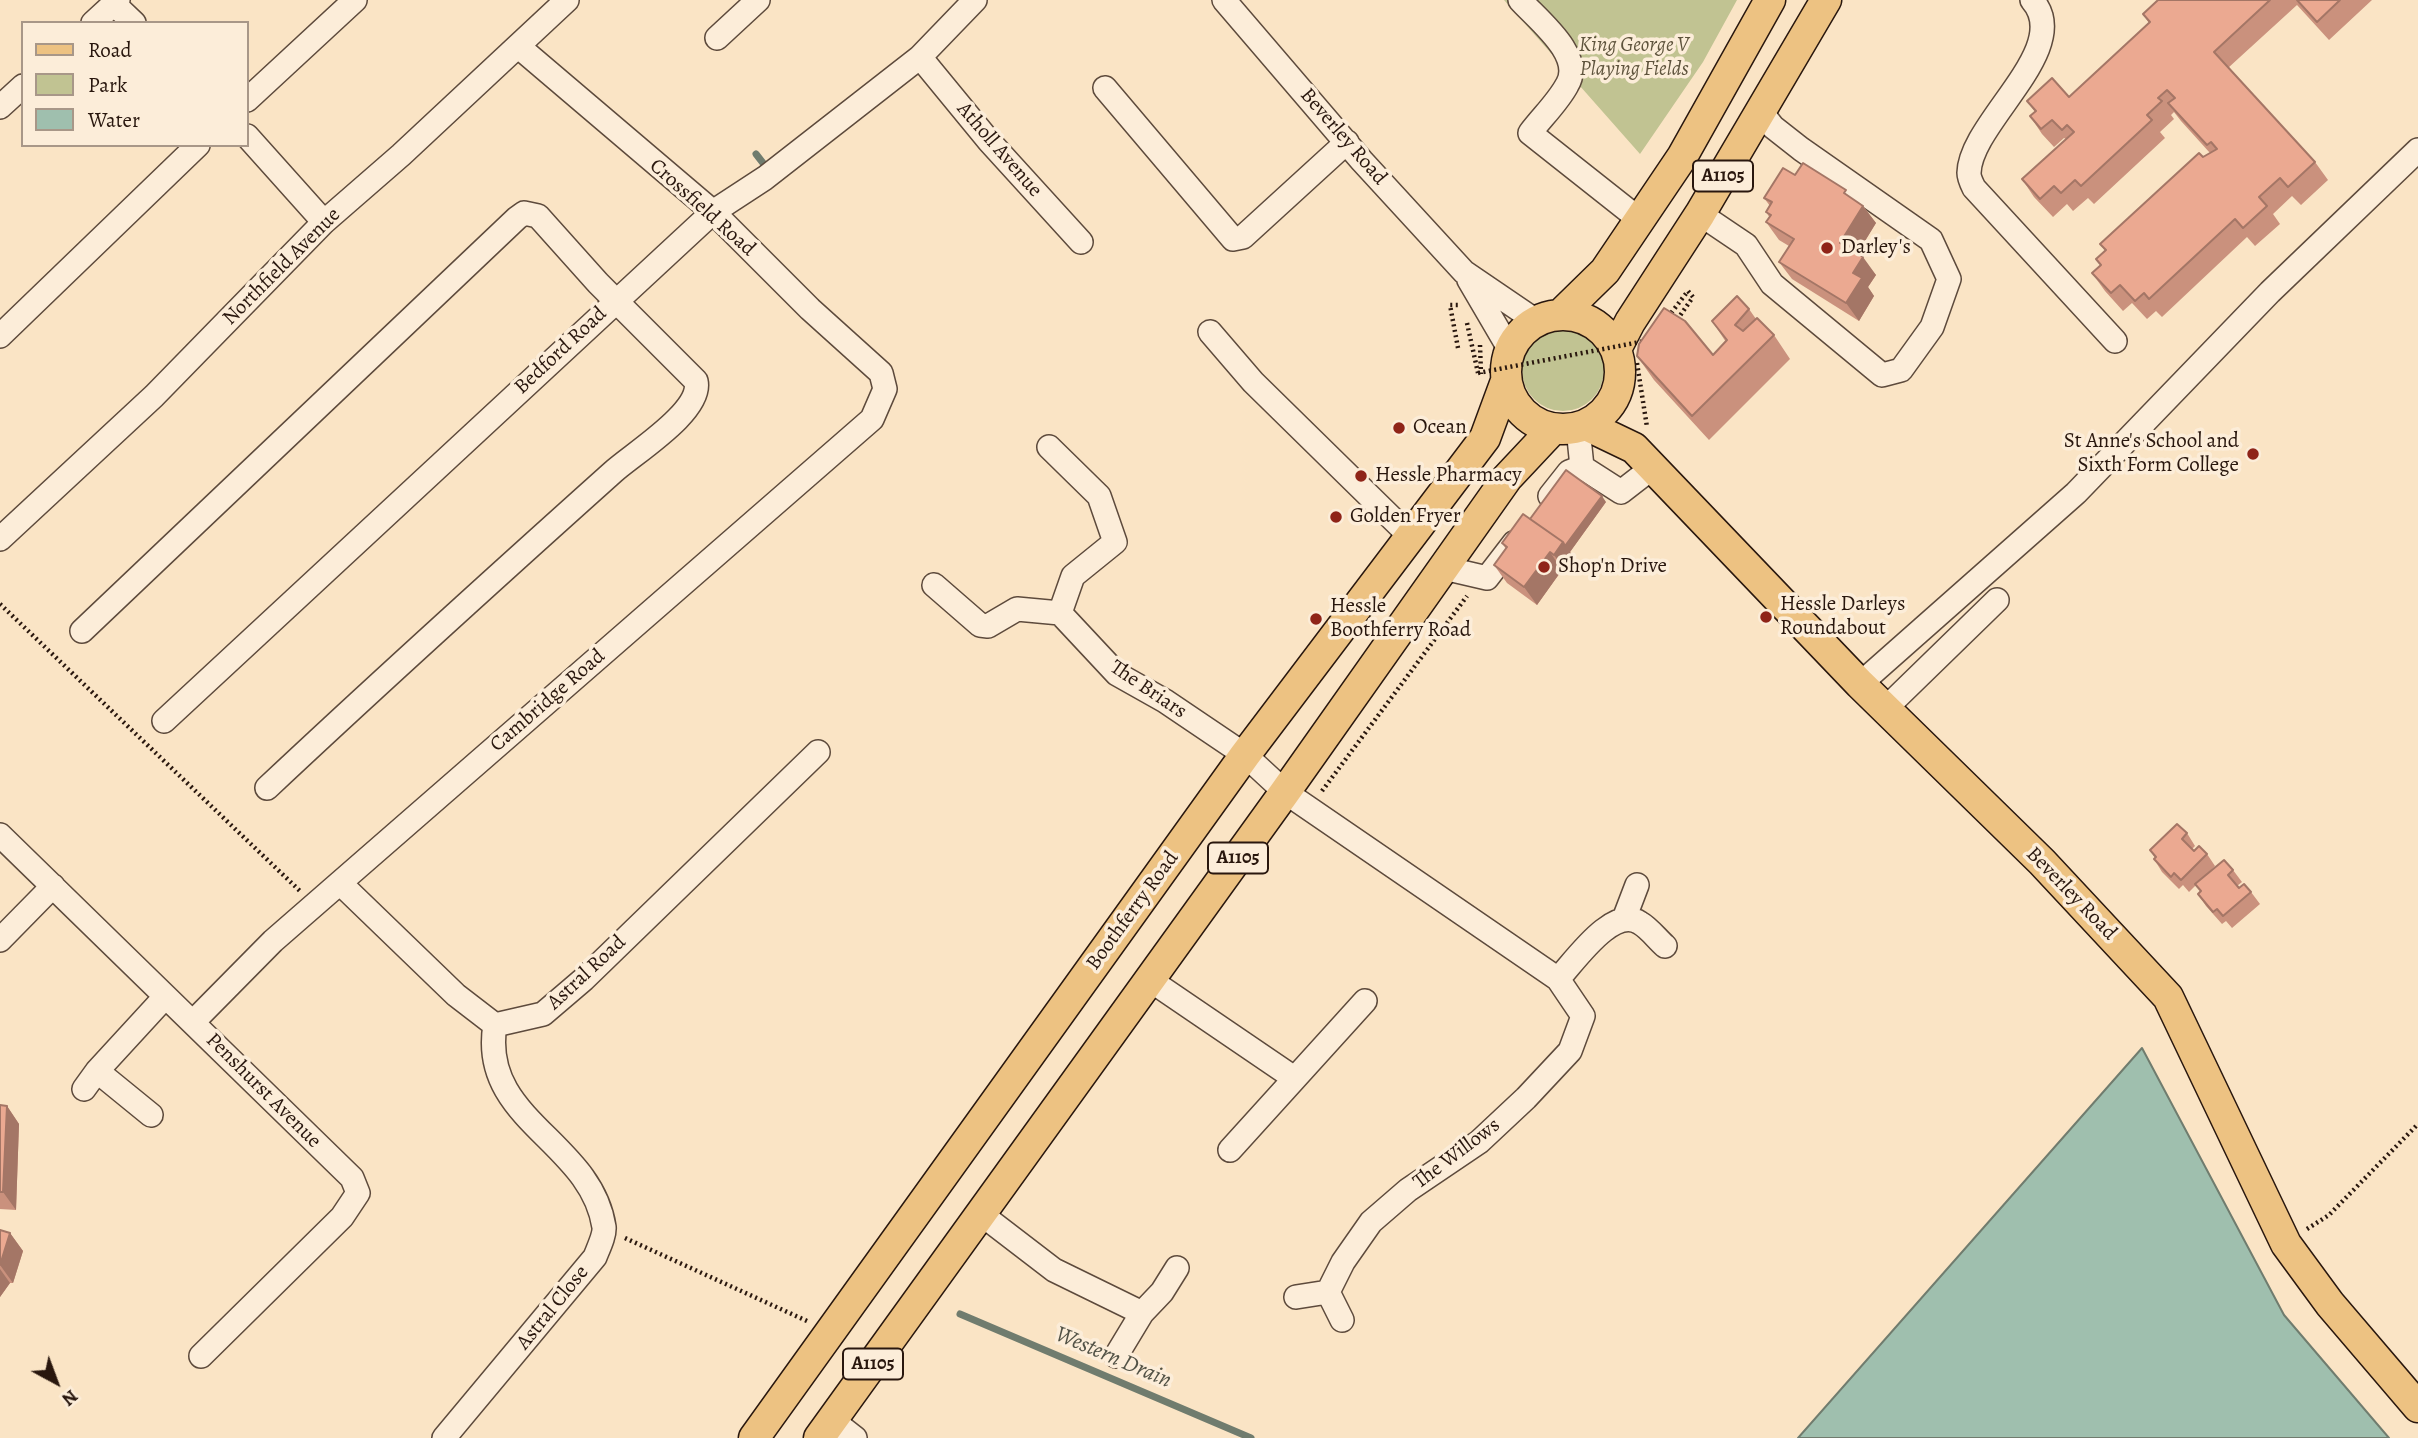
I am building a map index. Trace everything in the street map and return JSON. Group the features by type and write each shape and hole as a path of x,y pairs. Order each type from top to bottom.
{"main road":[{"name":"A1105","path":"1548,318 1605,271 1682,157 1770,0"},
{"name":"A1105","path":"1631,352 1630,322 1762,113 1826,0"},
{"path":"1548,318 1594,323 1631,352 1620,365 1616,396 1608,408 1572,427 1536,423 1522,413 1506,382 1510,349 1521,333 1548,318"},
{"name":"Boothferry Road","path":"754,1438 1245,755 1485,438 1506,382"},
{"name":"Beverley Road","path":"1616,396 1645,451 1860,684 2042,862 2168,997 2286,1244 2330,1304 2418,1407"},
{"name":"A1105","path":"825,1429 1150,980 1297,800 1444,568 1507,478 1572,427"},
{"name":"Beverley Road","path":"1572,427 1645,451"}],"street":[{"path":"248,99 355,0"},
{"name":"Northfield Avenue","path":"0,538 154,396 324,222 519,47 567,0"},
{"path":"717,38 758,0"},
{"name":"Bedford Road","path":"164,721 713,212 765,178 920,57 975,0"},
{"name":"Beverley Road","path":"1224,0 1464,272 1510,349"},
{"path":"1520,0 1568,55 1572,67 1569,83 1530,133 1640,220"},
{"path":"2032,0 2040,9 2044,24 2040,41 2023,75 1975,152 1969,173 1974,188 2115,341"},
{"path":"95,21 116,2 132,21"},
{"name":"Crossfield Road","path":"519,47 713,212 810,309 881,373"},
{"name":"Atholl Avenue","path":"920,57 989,141 1081,242"},
{"path":"0,107 21,88"},
{"path":"1105,88 1233,239 1243,237 1347,142"},
{"path":"1700,214 1745,245 1772,284 1882,376 1901,370 1932,327 1949,279 1931,240 1801,149 1773,127 1762,113"},
{"path":"248,137 324,222"},
{"path":"0,336 196,147"},
{"path":"1860,684 2076,493 2270,292 2418,150"},
{"path":"82,631 524,213 538,216 696,381 695,400 685,413 612,472 267,788"},
{"name":"Beverley Road","path":"1464,272 1548,318"},
{"path":"1210,332 1280,408 1410,536"},
{"name":"Cambridge Road","path":"193,1022 274,941 729,541 872,419 885,389 881,373"},
{"path":"1572,427 1582,467 1620,492 1645,451"},
{"path":"934,585 980,625 988,626 1023,608 1060,613 1073,576 1115,542 1099,496 1049,447"},
{"path":"1444,568 1487,578 1569,472 1582,467"},
{"path":"1885,709 1997,600"},
{"name":"The Briars","path":"1060,613 1117,674 1165,701 1245,755 1297,800"},
{"name":"Astral Road","path":"495,1025 543,1014 583,979 818,752"},
{"name":"The Willows","path":"1297,800 1558,979 1583,1016 1570,1051 1479,1142 1408,1190 1371,1222 1328,1292"},
{"name":"Penshurst Avenue","path":"0,835 352,1178 358,1193 342,1217 201,1356"},
{"path":"341,884 456,995 495,1025 491,1049 511,1101 588,1181 604,1229"},
{"path":"1624,919 1637,885"},
{"path":"0,940 53,887"},
{"path":"1558,979 1609,924 1624,919 1639,921 1665,946"},
{"path":"1150,980 1294,1078"},
{"path":"151,1115 90,1080 165,997"},
{"path":"1230,1150 1365,1001"},
{"path":"981,1214 1055,1270 1142,1314"},
{"name":"Astral Close","path":"444,1438 594,1257 604,1229"},
{"path":"1116,1356 1142,1314 1163,1292 1177,1268"},
{"path":"1296,1297 1328,1292 1342,1320"},
{"path":"825,1429 855,1438"}],"path":[{"path":"1665,320 1688,291 1693,297 1673,326"},
{"path":"1458,348 1450,305 1463,305"},
{"path":"1465,316 1478,373 1651,340"},
{"path":"1643,334 1631,352 1645,451"},
{"path":"1297,800 1482,576"},
{"path":"0,604 316,906"},
{"path":"2286,1244 2329,1214 2418,1124"},
{"path":"604,1229 817,1326"}],"green space":[{"name":"King George V Playing Fields","path":"1504,0 1737,0 1703,62 1640,154"},
{"path":"1563,329 1579,332 1592,341 1601,354 1604,370 1601,386 1592,399 1579,408 1563,411 1547,408 1534,399 1525,386 1522,370 1525,354 1534,341 1547,332"}],"water":[{"path":"2142,1048 2284,1315 2389,1438 1798,1438"}],"building":[{"path":"2158,0 2270,0 2214,52 2315,162 2288,187 2280,178 2259,197 2267,206 2243,228 2235,219 2149,299 2144,293 2135,301 2120,285 2111,293 2092,273 2101,265 2096,259 2106,250 2100,244 2199,153 2203,157 2217,149 2211,142 2207,145 2168,103 2175,98 2167,90 2158,98 2162,101 2147,115 2152,120 2081,186 2075,180 2061,193 2054,186 2040,199 2022,179 2074,132 2067,125 2062,130 2052,120 2041,129 2030,116 2036,111 2027,101 2052,78 2069,97 2150,22 2143,14"},
{"path":"2297,0 2340,0 2317,22"},
{"name":"Darley's","path":"1803,163 1846,190 1844,193 1863,206 1840,243 1863,257 1853,273 1862,278 1846,303 1779,262 1794,239 1766,222 1771,215 1766,212 1772,202 1764,198 1783,168 1795,175"},
{"path":"1737,296 1749,309 1735,325 1743,331 1757,318 1774,335 1692,416 1637,356 1639,344 1664,308 1685,321 1713,355 1727,340 1712,321"},
{"path":"1566,470 1602,496 1565,546 1530,519"},
{"path":"1523,514 1563,542 1554,555 1550,552 1524,587 1494,565 1507,547 1502,543"},
{"path":"2177,824 2187,833 2182,839 2194,851 2199,846 2207,854 2181,880 2174,873 2171,877 2154,859 2156,857 2150,850"},
{"path":"2224,860 2233,870 2228,875 2239,888 2244,884 2251,892 2223,916 2217,909 2213,912 2198,894 2201,891 2195,884"},
{"path":"0,1105 7,1106 3,1192 0,1192"},
{"path":"0,1230 10,1233 0,1265"}],"waterway":[{"path":"756,154 770,172"},
{"name":"Western Drain","path":"960,1314 1251,1438"}],"place":[{"name":"Darley's","path":"1827,248"},
{"name":"Ocean","path":"1399,428"},
{"name":"St Anne's School and Sixth Form College","path":"2253,454"},
{"name":"Hessle Pharmacy","path":"1361,476"},
{"name":"Golden Fryer","path":"1336,517"},
{"name":"Shop'n Drive","path":"1544,567"},
{"name":"Hessle Darleys Roundabout","path":"1766,617"},
{"name":"Hessle Boothferry Road","path":"1316,619"}]}
